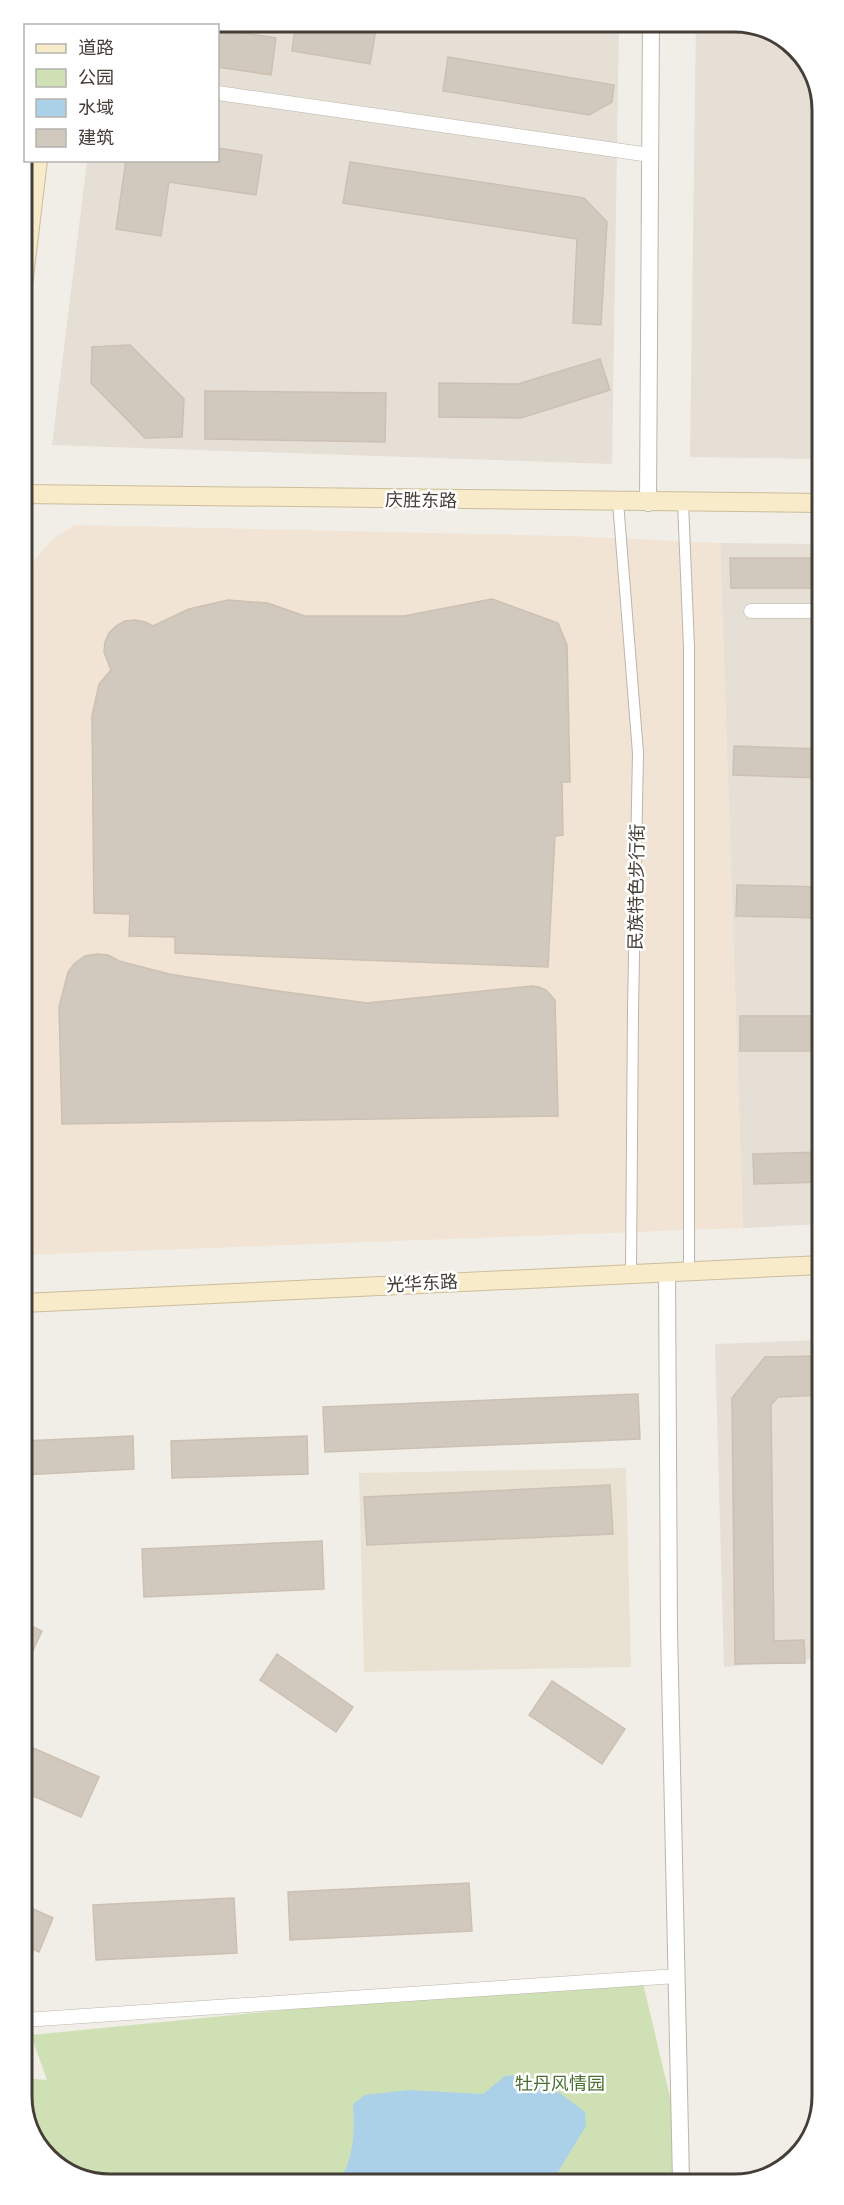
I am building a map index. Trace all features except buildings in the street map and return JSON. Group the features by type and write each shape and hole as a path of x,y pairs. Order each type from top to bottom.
{"main road":[{"path":"32,210 38,162"},
{"name":"庆胜东路","path":"32,494 648,503 812,503"},
{"name":"光华东路","path":"32,1303 812,1265"}],"street":[{"path":"648,503 651,32"},
{"path":"219,93 650,155"},
{"name":"民族特色步行街","path":"618,502 638,753 633,1009 632,1273"},
{"path":"683,503 689,647 689,1271"},
{"path":"751,611 812,611"},
{"path":"667,1272 669,1629 681,2174"},
{"path":"32,2019 677,1976"}],"shaded area":[{"path":"219,32 619,32 612,464 52,445 87,162 219,162"},
{"path":"696,32 755,34 773,42 793,58 807,80 812,99 812,459 690,457"},
{"path":"75,525 569,536 720,543 743,1228 32,1255 32,566 53,539"},
{"path":"720,543 812,544 812,1225 743,1228"},
{"path":"812,1340 812,1659 724,1667 715,1344"},
{"path":"626,1468 631,1667 364,1672 359,1473"}],"green space":[{"name":"牡丹风情园","path":"641,1975 688,2174 104,2173 89,2171 71,2163 54,2151 37,2125 32,2106 32,2079 47,2080 32,2035"}],"water":[{"path":"505,2076 529,2077 562,2095 585,2112 586,2126 557,2174 343,2173 352,2145 353,2104 365,2095 409,2090 483,2094"}]}
